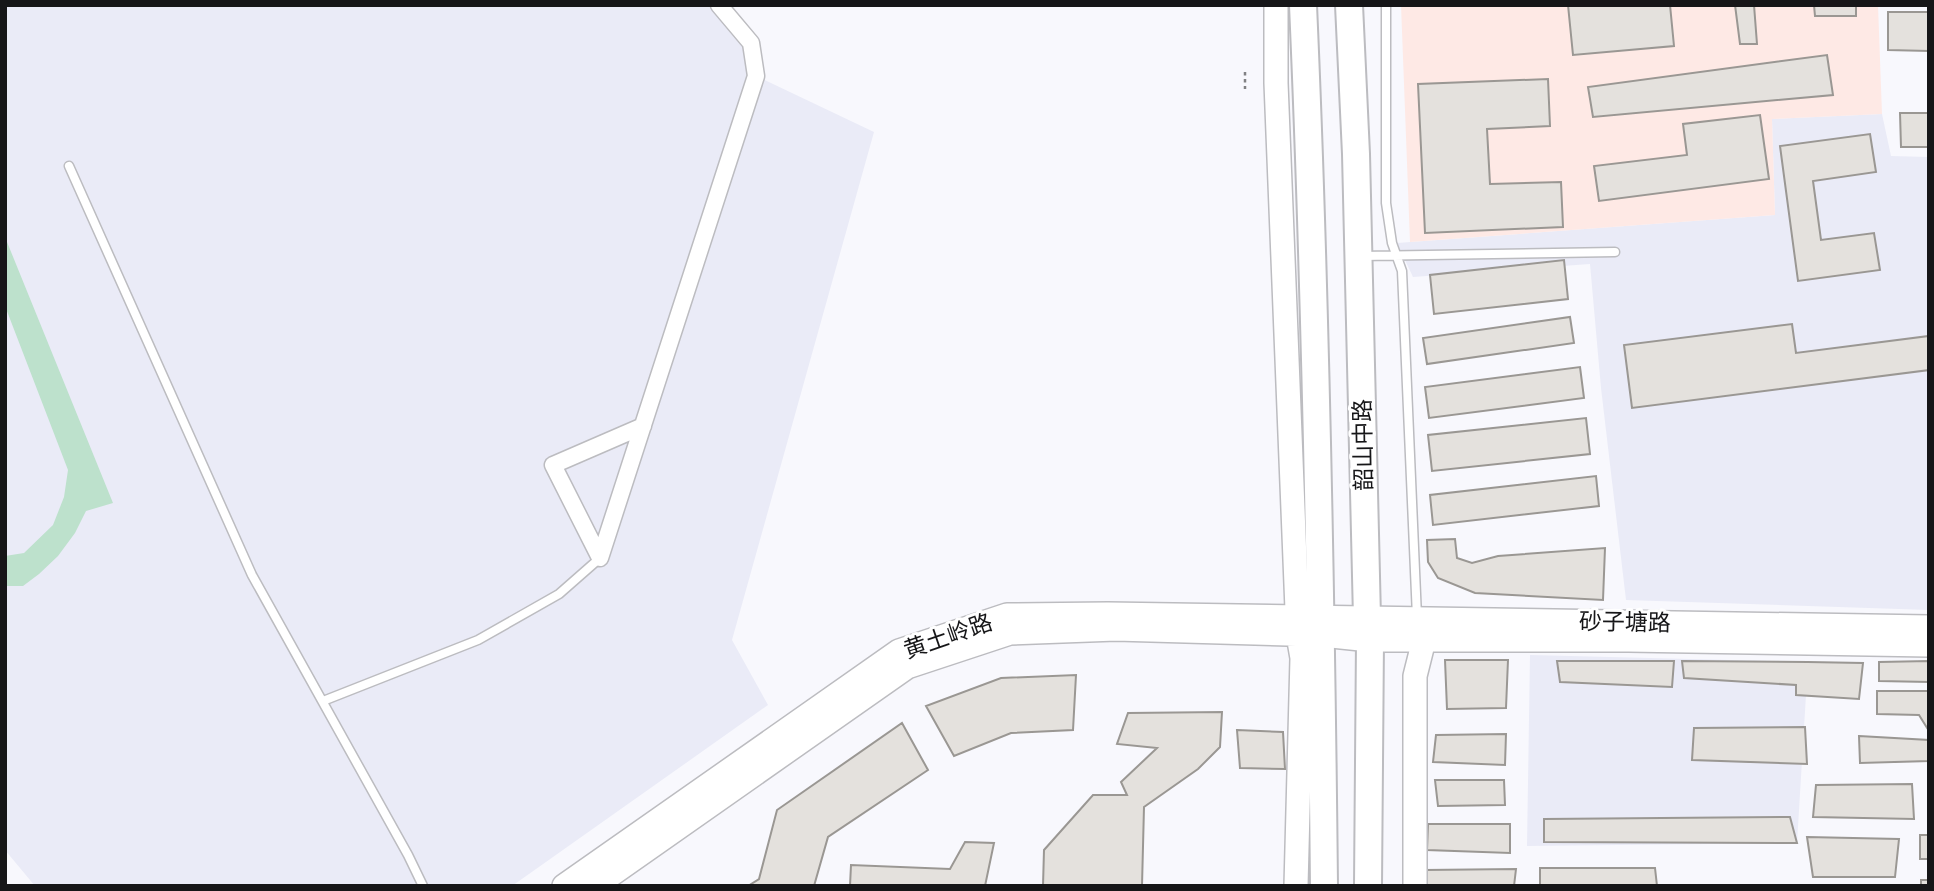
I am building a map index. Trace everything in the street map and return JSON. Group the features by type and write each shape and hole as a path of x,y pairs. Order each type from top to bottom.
{"main road":[{"name":"韶山中路","path":"1304,5 1310,159 1309,626 1324,886"},
{"name":"韶山中路","path":"1349,5 1356,154 1369,629 1368,886"}],"street":[{"path":"600,558 756,76 751,43 719,5"},
{"path":"1276,5 1276,83 1309,626 1302,658 1296,886"},
{"path":"600,558 553,465 643,426"},
{"name":"黄土岭路","path":"564,886 899,651 1007,615 1108,614 1309,626"},
{"name":"砂子塘路","path":"1309,626 1420,630 1929,627"},
{"name":"黄土岭路","path":"595,886 907,667 1010,633 1309,626"},
{"path":"1415,886 1415,676 1420,630"},
{"name":"砂子塘路","path":"1420,630 1628,640 1929,645"}],"lane":[{"path":"1386,5 1386,203 1392,243 1402,271 1420,630"},
{"path":"69,166 253,575 423,886"},
{"path":"1359,256 1615,252"},
{"path":"323,701 478,640 559,594 600,558"}],"path":[{"path":"1245,72 1245,89"}],"shaded area":[{"path":"5,5 719,5 751,43 756,76 874,132 732,640 768,705 512,886 35,886 5,850"},
{"path":"1401,5 1878,5 1882,114 1772,119 1775,215 1410,242"},
{"path":"1882,114 1891,156 1929,157 1929,610 1626,600 1601,388 1590,264 1413,277 1397,243 1775,215 1772,119"},
{"path":"1530,655 1808,662 1797,843 1527,846"}],"green space":[{"path":"5,237 113,503 86,511 75,533 58,556 23,586 5,586 5,556 24,553 53,525 64,497 68,470 5,306"}],"building":[{"path":"1568,5 1670,5 1674,46 1573,55"},
{"path":"1735,5 1754,5 1757,44 1740,44"},
{"path":"1814,5 1856,5 1856,16 1815,16"},
{"path":"1888,12 1929,12 1929,51 1888,50"},
{"path":"1827,55 1833,95 1593,117 1588,87"},
{"path":"1548,79 1550,126 1487,129 1490,184 1561,182 1563,227 1425,233 1418,84"},
{"path":"1900,113 1929,113 1929,147 1901,147"},
{"path":"1760,115 1769,179 1599,201 1594,166 1687,155 1683,124"},
{"path":"1870,134 1876,172 1813,181 1821,240 1874,233 1880,270 1798,281 1780,146"},
{"path":"1564,260 1568,299 1434,314 1430,275"},
{"path":"1570,317 1574,343 1427,364 1423,338"},
{"path":"1792,324 1796,353 1929,336 1929,370 1632,408 1624,345"},
{"path":"1580,367 1584,398 1429,418 1425,387"},
{"path":"1586,418 1590,454 1432,471 1428,435"},
{"path":"1596,476 1599,506 1433,525 1430,495"},
{"path":"1455,539 1457,558 1472,563 1498,556 1605,548 1603,600 1475,593 1438,578 1428,562 1427,540"},
{"path":"1445,660 1508,660 1506,708 1447,709"},
{"path":"1557,661 1674,661 1672,687 1560,682"},
{"path":"1682,661 1863,663 1859,699 1796,695 1796,685 1684,678"},
{"path":"1929,661 1929,682 1879,681 1879,662"},
{"path":"1076,675 1073,730 1011,733 954,756 926,706 1001,678"},
{"path":"1877,691 1929,691 1929,731 1919,715 1877,714"},
{"path":"1222,712 1220,747 1198,769 1144,807 1142,886 1043,886 1044,850 1093,795 1127,795 1121,782 1157,748 1117,744 1128,713"},
{"path":"902,723 928,770 828,837 814,886 748,886 759,879 777,810"},
{"path":"1805,727 1807,764 1692,760 1694,728"},
{"path":"1237,730 1283,732 1285,769 1240,768"},
{"path":"1506,734 1505,765 1433,762 1436,735"},
{"path":"1859,736 1929,740 1929,761 1860,763"},
{"path":"1435,780 1504,780 1505,805 1438,806"},
{"path":"1912,784 1914,819 1813,817 1816,785"},
{"path":"1790,817 1797,843 1544,842 1544,819"},
{"path":"1428,824 1510,824 1510,853 1427,850"},
{"path":"1920,835 1929,835 1929,859 1920,859"},
{"path":"1807,837 1899,839 1895,877 1813,877"},
{"path":"965,842 994,843 985,886 850,886 851,865 950,869"},
{"path":"1540,868 1655,868 1657,886 1540,886"},
{"path":"1516,869 1514,886 1426,886 1425,870"},
{"path":"1921,880 1929,880 1929,886 1921,886"}]}
